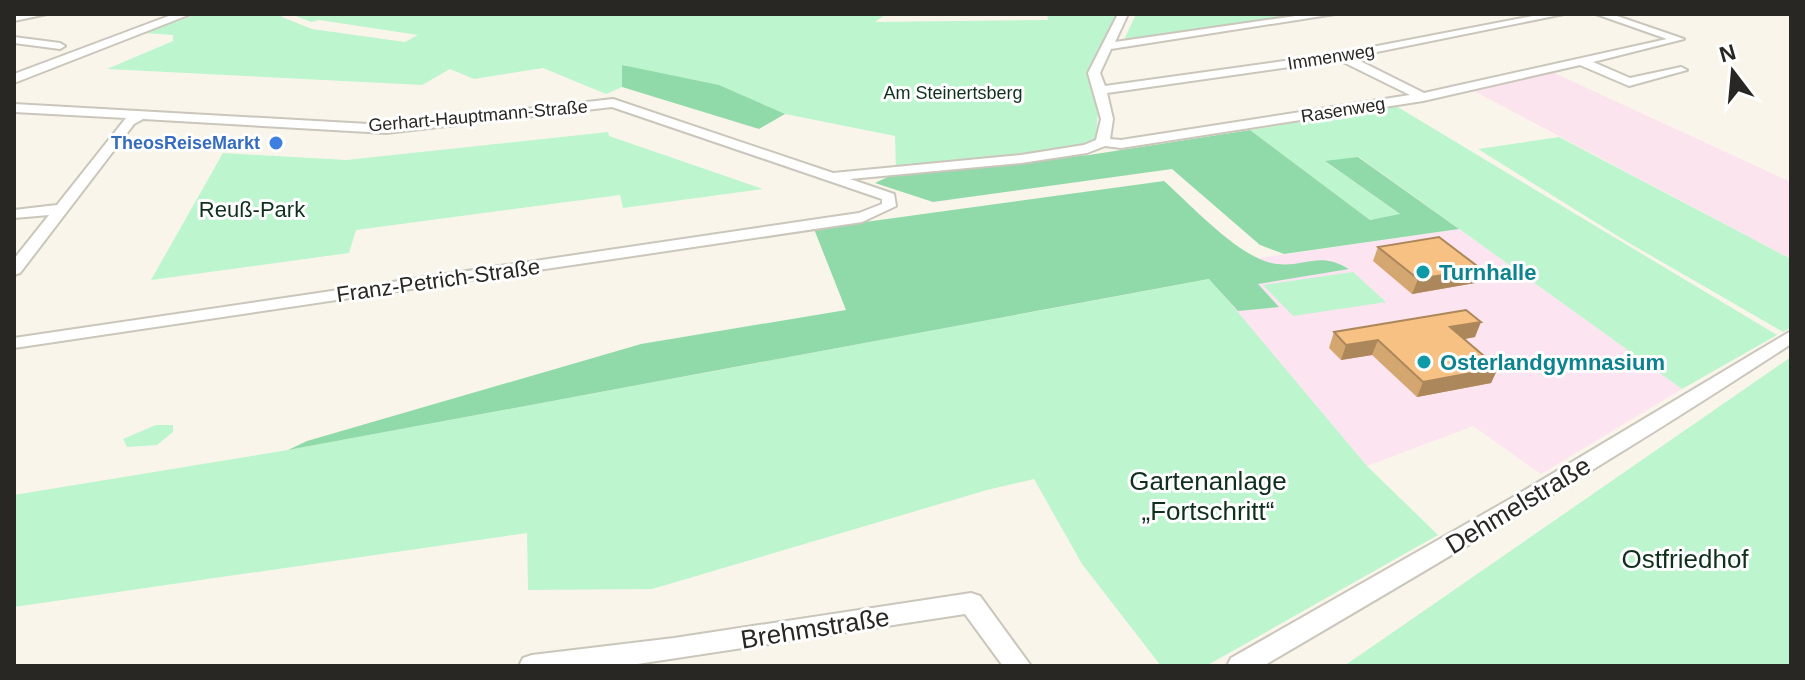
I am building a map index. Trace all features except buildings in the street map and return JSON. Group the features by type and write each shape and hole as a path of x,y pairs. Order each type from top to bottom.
{"main road":[{"path":"14,79 185,14"}],"street":[{"path":"14,18 42,14"},
{"path":"835,176 1093,149 1102,142 1107,131 1101,90 1094,73 1123,14"},
{"path":"1107,46 1330,14"},
{"name":"Immenweg","path":"1101,90 1341,56 1559,14"},
{"name":"Rasenweg","path":"1102,142 1121,144 1423,97 1679,39 1601,14"},
{"path":"14,40 60,46"},
{"path":"1341,56 1423,97"},
{"path":"1581,61 1629,82 1681,70"},
{"name":"Gerhart-Hauptmann-Straße","path":"14,108 386,129 613,103 835,176 889,197 889,206 862,217"},
{"path":"14,270 130,121 143,114"},
{"path":"14,214 62,209"},
{"name":"Franz-Petrich-Straße","path":"14,343 862,217"},
{"name":"Dehmelstraße","path":"1240,666 1417,567 1791,336"},
{"name":"Brehmstraße","path":"532,666 674,649 971,603 1018,666"}],"shaded area":[{"path":"1550,71 1791,182 1791,259 1472,90"},
{"path":"1459,229 1682,389 1541,474 1473,426 1367,466 1199,267"}],"green space":[{"name":"Am Steinertsberg","path":"198,14 281,14 312,29 405,42 418,35 319,20 311,22 291,14 886,14 875,22 1048,20 1047,15 1055,14 1120,14 1103,45 1093,144 1085,149 896,169 895,136 780,113 762,104 623,65 622,87 606,94 543,68 474,79 450,69 422,85 107,69 173,41 173,35 144,33"},
{"path":"1136,14 1315,14 1123,42"},
{"path":"622,65 719,85 785,114 759,129 622,87"},
{"path":"1396,106 1777,335 1682,389 1359,157 1326,162 1401,215 1370,220 1250,130"},
{"path":"1250,130 1370,220 1400,214 1325,161 1358,157 1459,229 1284,254 1260,245 1172,169 933,202 875,183 896,173 1089,155"},
{"name":"Reuß-Park","path":"608,132 609,136 763,189 623,208 620,195 356,230 349,253 151,280 223,153 346,160"},
{"path":"1559,137 1791,259 1791,327 1783,332 1624,240 1478,149"},
{"path":"1164,181 1233,243 1263,261 1288,264 1321,260 1349,269 1258,284 1279,307 1238,311 1209,279 288,450 307,441 641,344 846,310 814,229"},
{"path":"1353,272 1386,302 1293,316 1263,285"},
{"name":"Gartenanlage „Fortschritt“","path":"1210,279 1367,466 1438,535 1206,666 1161,666 1082,564 1034,479 987,490 652,589 528,590 527,533 14,607 14,495 288,450"},
{"name":"Ostfriedhof","path":"1791,357 1791,666 1344,666"},
{"path":"156,425 173,425 173,432 157,445 127,447 123,439"}],"place":[{"name":"TheosReiseMarkt","path":"276,143"},
{"name":"Turnhalle","path":"1423,272"},
{"name":"Osterlandgymnasium","path":"1424,362"}]}
